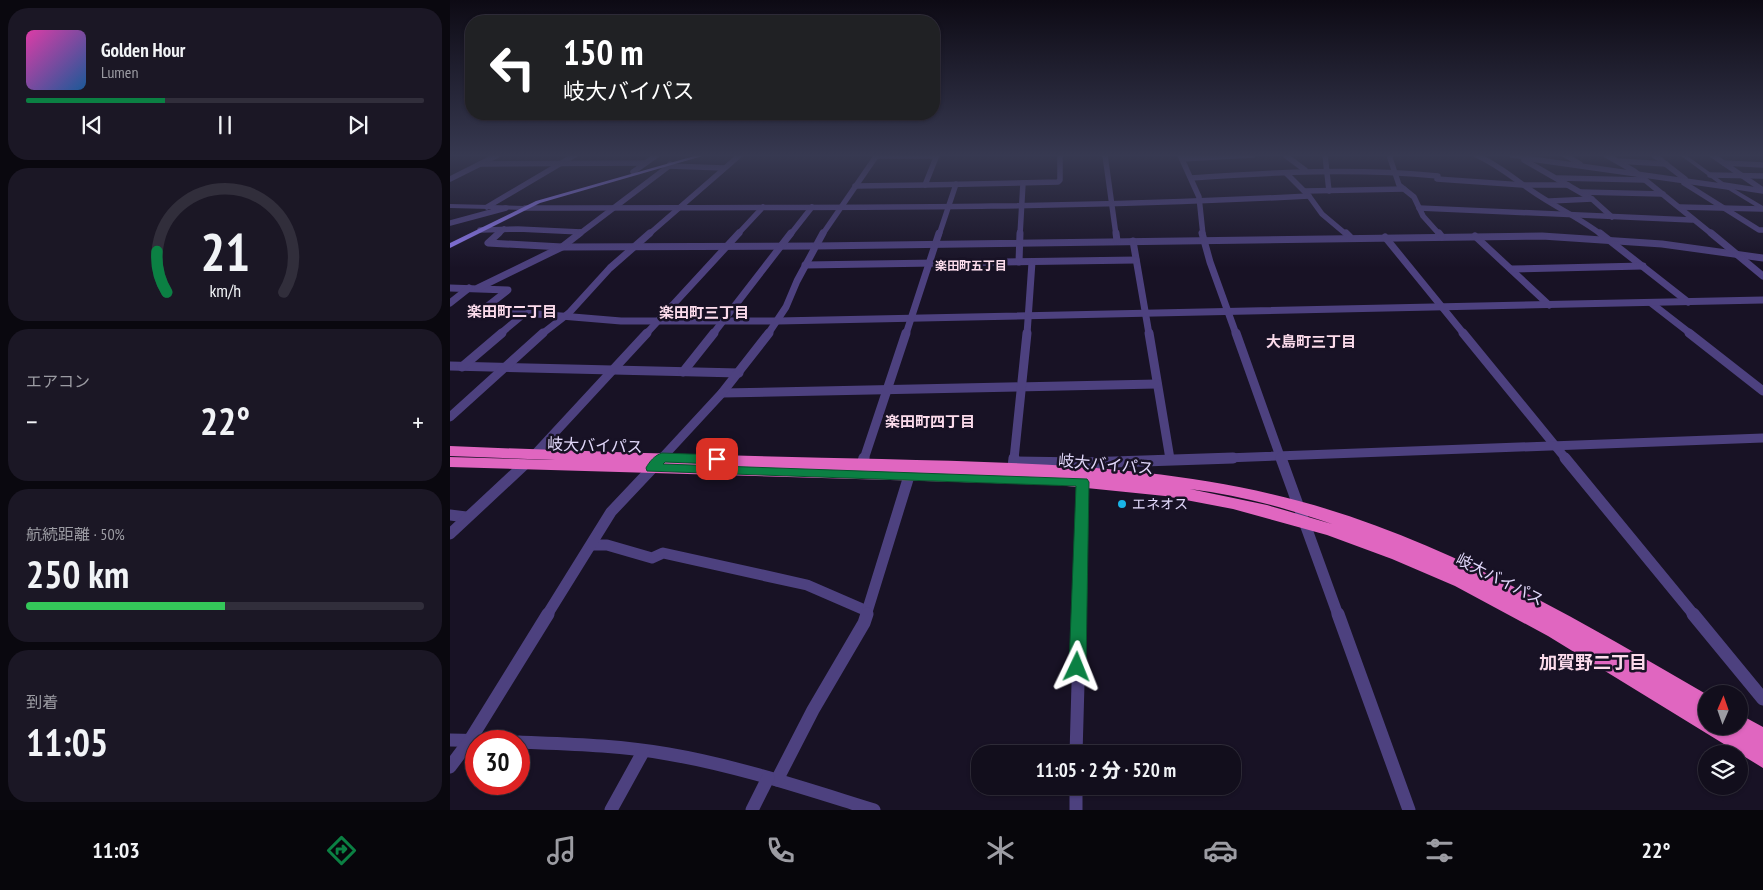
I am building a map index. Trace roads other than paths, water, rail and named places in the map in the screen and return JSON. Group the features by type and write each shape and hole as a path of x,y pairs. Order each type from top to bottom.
{"highway":[{"name":"岐大バイパス","path":"450,451 529,460"},
{"name":"岐大バイパス","path":"450,462 529,460 657,463 1014,465 1204,485 1302,514 1377,533 1466,570 1562,620 1698,700"},
{"name":"岐大バイパス","path":"657,463 909,476 1083,482 1143,487 1200,496 1270,511 1302,514 1462,582 1557,632 1698,717"},
{"path":"1748,730 1763,739"},
{"path":"1728,735 1763,757"}],"main road":[{"path":"450,242 517,208 558,193"},
{"path":"450,246 525,208 568,193"}],"street":[{"path":"487,207 511,193"},
{"path":"478,288 562,247 633,193"},
{"path":"450,417 554,323 565,316 598,279 696,193"},
{"path":"476,730 616,506 722,393 778,321 805,265 850,193"},
{"path":"862,464 953,193"},
{"path":"1019,262 1022,193"},
{"path":"1111,193 1117,241"},
{"path":"1196,193 1200,202 1203,240 1410,810"},
{"path":"450,206 506,208 948,206 1200,202 1316,193"},
{"path":"1409,193 1414,197 1419,208 1442,237"},
{"path":"1536,193 1574,214 1688,302"},
{"path":"1581,193 1592,199 1612,217"},
{"path":"1613,193 1663,194 1680,207 1692,220 1763,276"},
{"path":"1701,193 1759,230 1763,230"},
{"path":"1737,193 1762,209"},
{"path":"1307,194 1322,214 1350,237"},
{"path":"1550,201 1592,199"},
{"path":"682,372 812,207"},
{"path":"1680,207 1762,209"},
{"path":"450,223 506,208"},
{"path":"450,534 529,460 763,208"},
{"path":"1419,208 1692,220"},
{"path":"504,229 488,243 562,247 816,246 1350,237 1542,236 1662,244 1763,258"},
{"path":"480,230 581,232"},
{"path":"1475,236 1549,305"},
{"path":"1386,238 1763,699"},
{"path":"1133,241 1170,459"},
{"path":"805,265 1136,260"},
{"path":"1032,262 1029,315 1014,465 1763,438"},
{"path":"1510,269 1643,266"},
{"path":"450,288 508,290 485,308 525,314 621,321 778,321 1763,300"},
{"path":"450,303 469,288"},
{"path":"1651,303 1763,391"},
{"path":"462,367 525,314"},
{"path":"450,366 739,373"},
{"path":"722,393 1157,384"},
{"path":"752,810 773,779 864,624 909,476"},
{"path":"1076,745 1083,482"},
{"path":"450,515 466,517"},
{"path":"592,545 607,545 652,558 663,553 807,585 867,611"},
{"path":"450,740 465,740"},
{"path":"530,743 622,748 685,757 773,779 874,810"},
{"path":"450,767 465,747"},
{"path":"611,810 643,752"},
{"path":"1076,795 1076,810"}],"place":[{"name":"エネオス","path":"1122,504"}],"district":[{"name":"楽田町五丁目","path":"971,266"},
{"name":"楽田町二丁目","path":"512,312"},
{"name":"楽田町三丁目","path":"704,313"},
{"name":"大島町三丁目","path":"1311,342"},
{"name":"楽田町四丁目","path":"930,422"},
{"name":"加賀野二丁目","path":"1593,663"}]}
